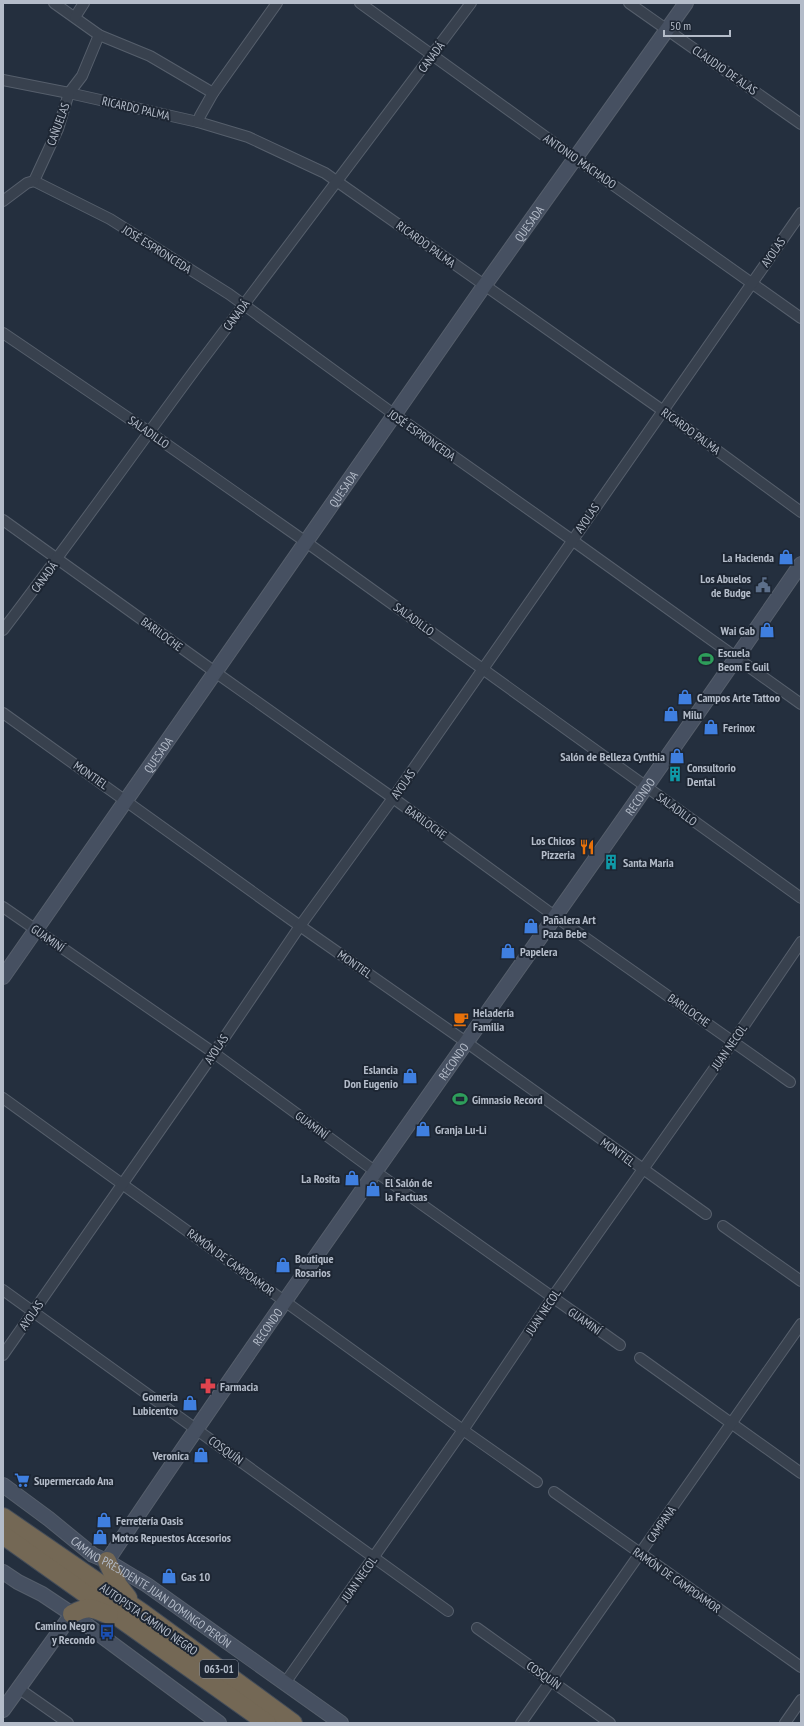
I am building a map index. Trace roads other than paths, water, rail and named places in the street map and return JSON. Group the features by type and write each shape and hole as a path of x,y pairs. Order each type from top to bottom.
{"highway":[{"name":"AUTOPISTA CAMINO NEGRO","path":"3,1517 138,1620 267,1723"},
{"name":"AUTOPISTA CAMINO NEGRO","path":"3,1535 138,1620 293,1723"},
{"path":"107,1561 118,1585 138,1620"},
{"path":"72,1614 82,1609 94,1609 138,1620"}],"street":[{"path":"54,3 99,35 150,56 213,93"},
{"path":"75,17 84,3"},
{"path":"198,122 213,93 277,3"},
{"name":"ANTONIO MACHADO","path":"360,3 432,56 801,318"},
{"name":"CANADÁ","path":"3,630 57,559 243,305 471,3"},
{"name":"CLAUDIO DE ALAS","path":"629,3 801,124"},
{"name":"QUESADA","path":"3,977 484,286 686,3"},
{"name":"CAÑUELAS","path":"34,181 58,129 69,93 82,76 99,35"},
{"name":"RICARDO PALMA","path":"3,80 198,122 261,143 337,180 484,286 662,410 801,512"},
{"path":"3,201 27,183 34,181"},
{"name":"JOSÉ ESPRONCEDA","path":"34,181 123,227 243,305 801,704"},
{"name":"AYOLAS","path":"3,1355 214,1053 300,926 393,798 801,212"},
{"name":"SALADILLO","path":"3,333 149,432 306,542 801,898"},
{"name":"BARILOCHE","path":"3,520 393,798 556,917 790,1082"},
{"name":"RECONDO","path":"107,1561 195,1429 466,1042 556,917 801,564"},
{"name":"MONTIEL","path":"3,713 126,799 300,926 466,1042 706,1214"},
{"name":"GUAMINÍ","path":"3,907 214,1053 376,1172 620,1345"},
{"name":"JUAN NECOL","path":"285,1683 463,1430 552,1298 734,1042 801,942"},
{"name":"RAMÓN DE CAMPOAMOR","path":"3,1098 537,1482"},
{"path":"723,1226 801,1282"},
{"name":"COSQUÍN","path":"3,1290 448,1611"},
{"name":"CAMPANA","path":"521,1723 801,1324"},
{"path":"640,1358 801,1473"},
{"name":"CAMINO PRESIDENTE JUAN DOMINGO PERÓN","path":"3,1486 93,1555 107,1561 147,1585 341,1723"},
{"name":"RAMÓN DE CAMPOAMOR","path":"554,1492 801,1667"},
{"path":"3,1572 18,1582 42,1594 72,1614 219,1723"},
{"path":"3,1710 72,1614"},
{"name":"COSQUÍN","path":"477,1628 610,1723"},
{"path":"18,1688 68,1723"},
{"path":"785,1723 801,1700"}],"place":[{"name":"La Hacienda","path":"786,557"},
{"name":"Los Abuelos de Budge","path":"763,585"},
{"name":"Wai Gab","path":"767,630"},
{"name":"Escuela Beom E Guil","path":"706,659"},
{"name":"Campos Arte Tattoo","path":"685,697"},
{"name":"Milu","path":"671,714"},
{"name":"Ferinox","path":"711,727"},
{"name":"Salón de Belleza Cynthia","path":"677,756"},
{"name":"Consultorio Dental","path":"675,774"},
{"name":"Los Chicos Pizzeria","path":"587,847"},
{"name":"Santa Maria","path":"611,862"},
{"name":"Pañalera Art Paza Bebe","path":"531,926"},
{"name":"Papelera","path":"508,951"},
{"name":"Heladería Familia","path":"461,1019"},
{"name":"Eslancia Don Eugenio","path":"410,1076"},
{"name":"Gimnasio Record","path":"460,1099"},
{"name":"Granja Lu-Li","path":"423,1129"},
{"name":"La Rosita","path":"352,1178"},
{"name":"El Salón de la Factuas","path":"373,1189"},
{"name":"Boutique Rosarios","path":"283,1265"},
{"name":"Farmacia","path":"208,1386"},
{"name":"Gomeria Lubicentro","path":"190,1403"},
{"name":"Veronica","path":"201,1455"},
{"name":"Supermercado Ana","path":"22,1480"},
{"name":"Ferretería Oasis","path":"104,1520"},
{"name":"Motos Repuestos Accesorios","path":"100,1537"},
{"name":"Gas 10","path":"169,1576"},
{"name":"Camino Negro y Recondo","path":"107,1632"}]}
